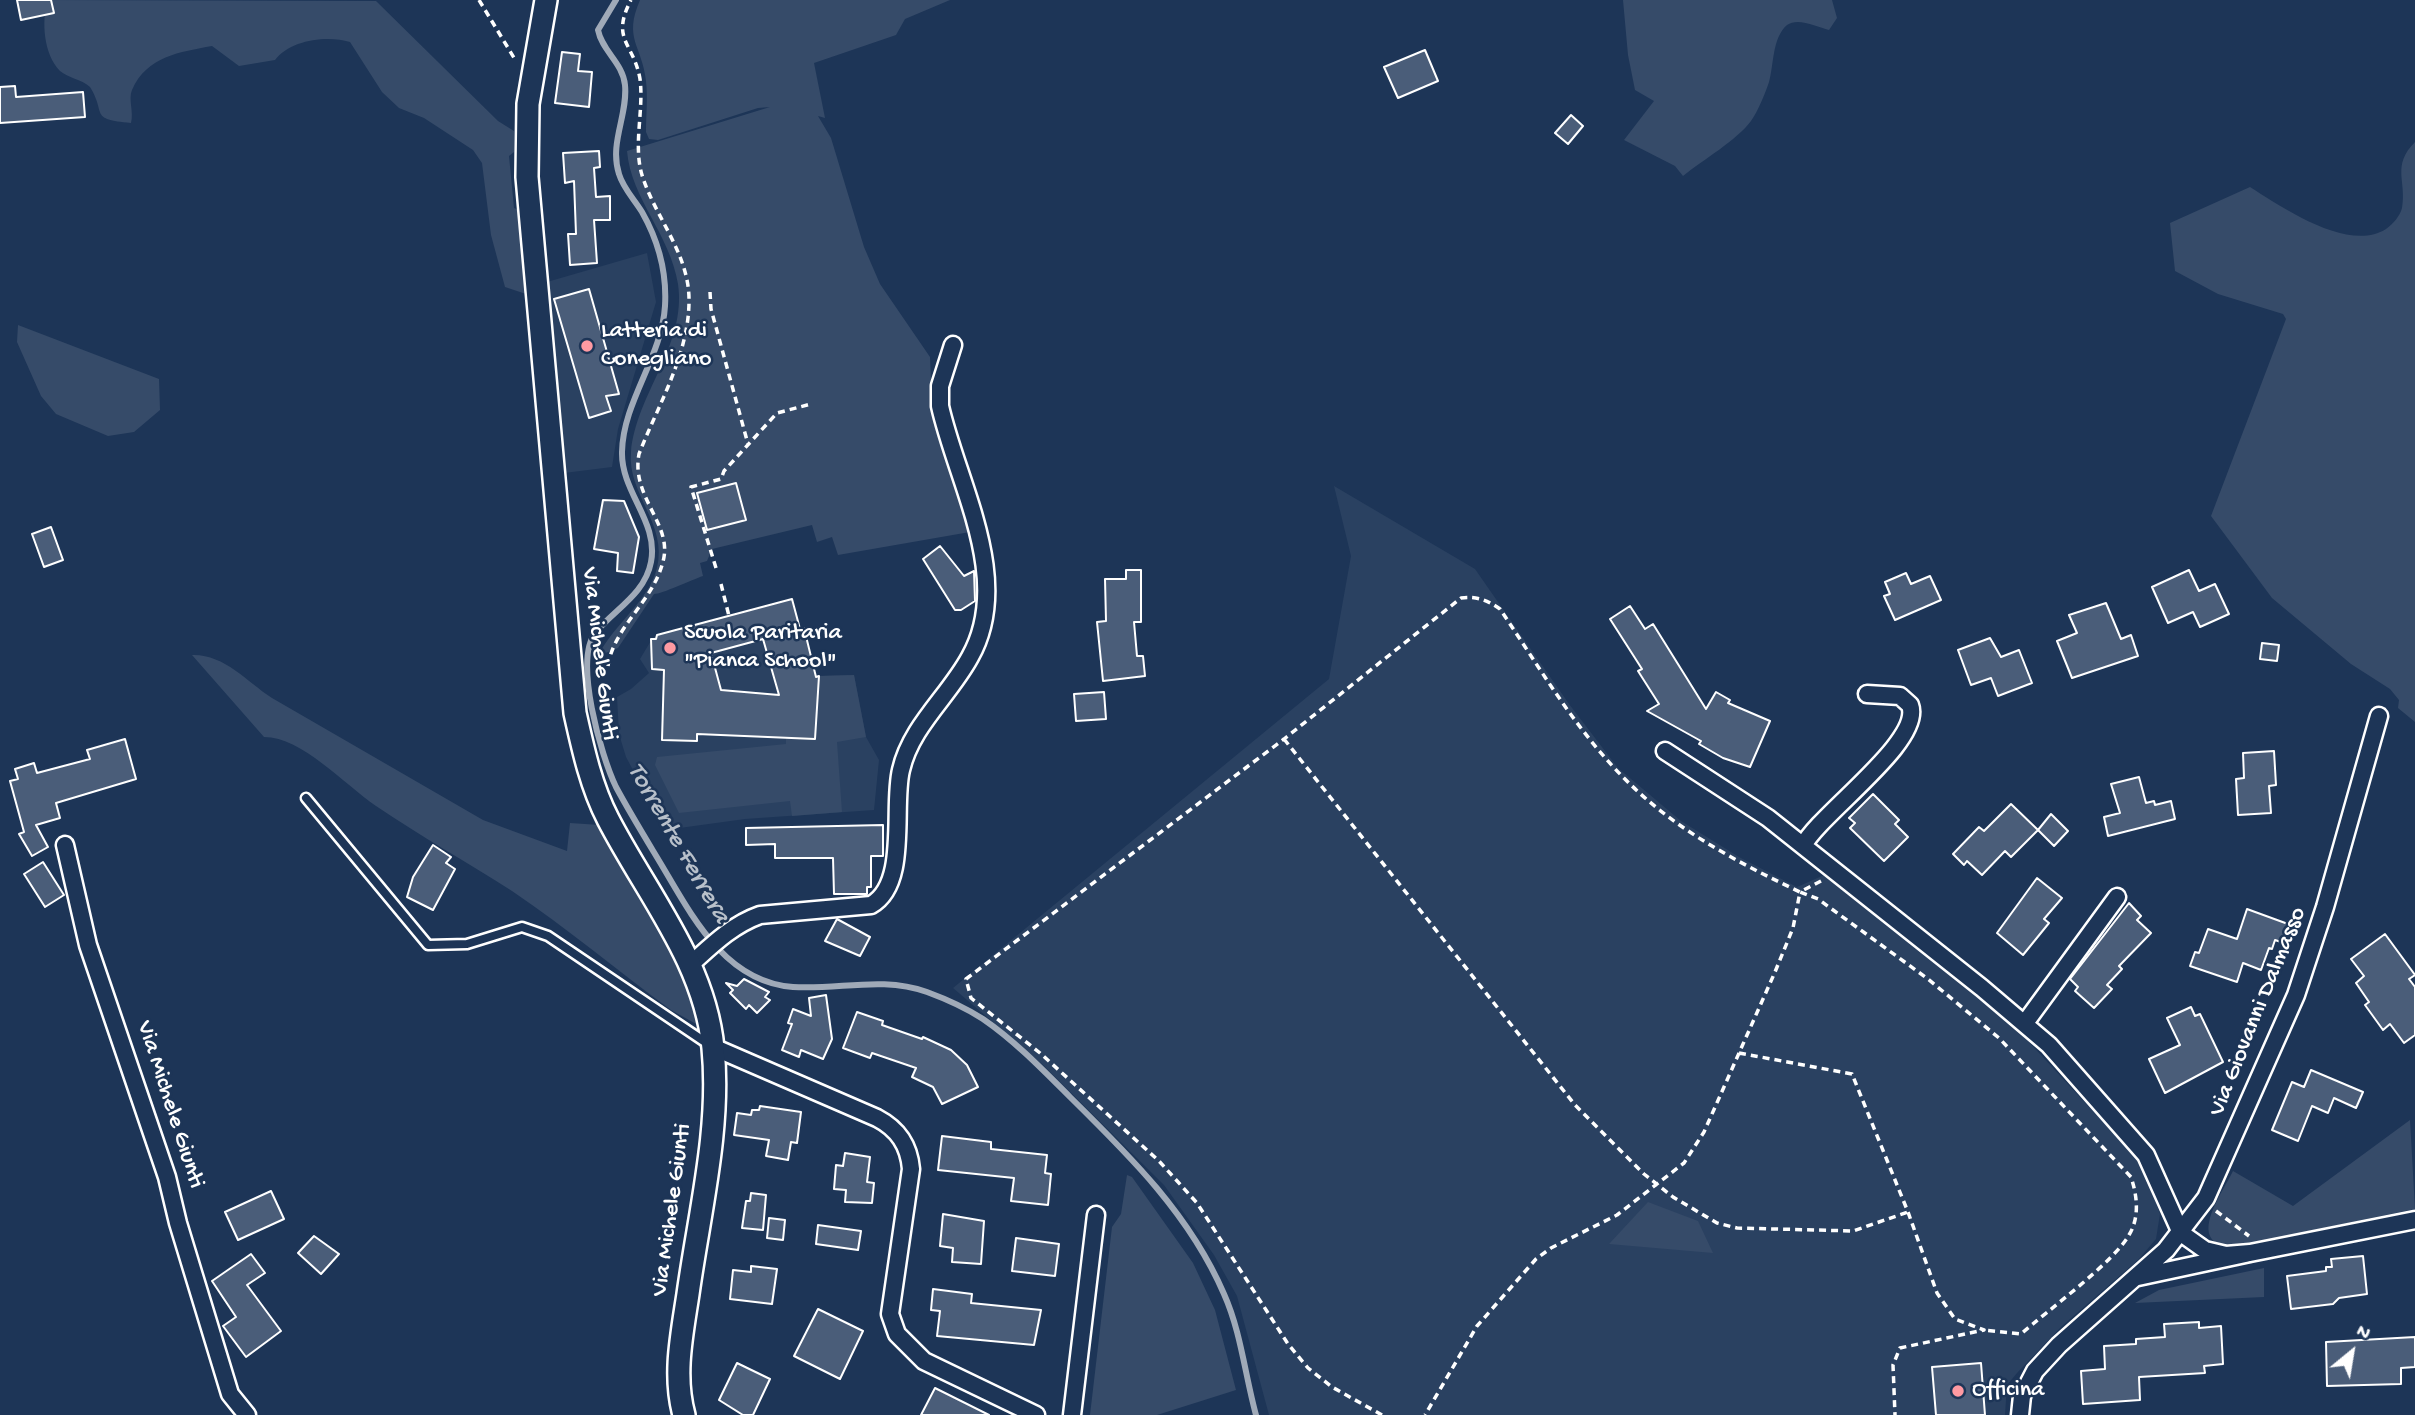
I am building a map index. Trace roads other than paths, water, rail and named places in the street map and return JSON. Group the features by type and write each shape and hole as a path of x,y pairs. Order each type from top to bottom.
{"street":[{"name":"Via Michele Giunti","path":"546,0 531,78 527,177 575,713 582,748 607,817 698,958 713,1047 714,1111 679,1362 680,1401 684,1415"},
{"path":"698,958 733,928 760,915 871,905 879,901 887,887 895,853 899,779 905,755 920,728 967,663 976,647 984,619 979,538 940,406 942,376 953,345"},
{"path":"1803,846 1819,822 1866,782 1889,754 1912,717 1910,705 1900,696 1867,694"},
{"name":"Via Giovanni Dalmasso","path":"2020,1415 2022,1396 2035,1371 2181,1234 2209,1193 2296,995 2325,907 2379,716"},
{"path":"1665,751 1768,818 2025,1023 2066,1063 2146,1155 2181,1234 2205,1250 2226,1255 2252,1247"},
{"name":"Via Michele Giunti","path":"65,845 88,944 167,1177 178,1223 230,1394 247,1415"},
{"path":"2025,1023 2117,897"},
{"path":"713,1047 877,1118 895,1130 907,1148 911,1168 890,1314 897,1334 924,1361 1036,1415"},
{"path":"1072,1415 1096,1215"},
{"path":"2138,1277 2252,1247 2415,1220"}],"lane":[{"path":"306,798 428,946 467,944 522,927 548,936 713,1047"}],"waterway":[{"name":"Torrente Ferrera","path":"616,0 598,30 620,70 625,85 624,107 617,140 617,163 623,184 642,212 653,235 661,258 665,293 662,325 629,415 622,452 627,480 650,534 651,562 648,573 636,592 596,632 590,645 587,663 588,685 597,731 616,787 698,924 730,960 748,973 769,982 793,987 877,984 910,987 927,992 983,1019 1050,1077 1136,1164 1194,1238 1230,1308 1256,1415"}],"place":[{"name":"Latteria di Conegliano","path":"587,346"},
{"name":"Scuola Paritaria \"Pianca School\"","path":"670,648"},
{"name":"Officina","path":"1958,1391"}]}
